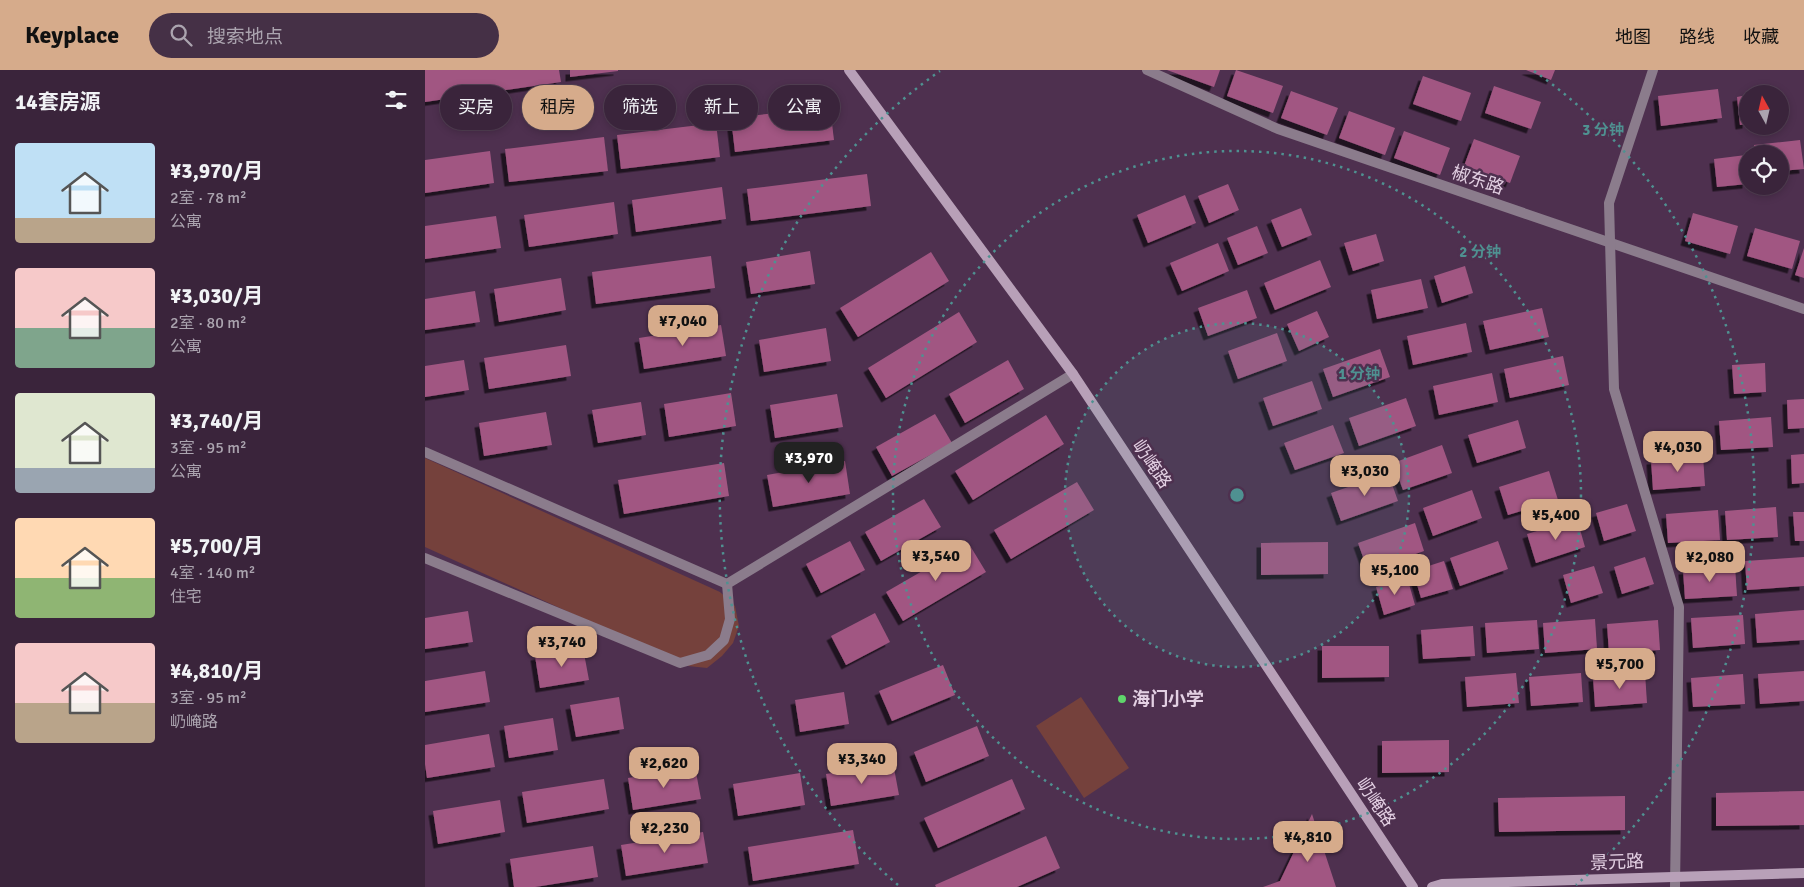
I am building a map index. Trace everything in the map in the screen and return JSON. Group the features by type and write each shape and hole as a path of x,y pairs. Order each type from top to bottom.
{"street":[{"name":"屷崦路","path":"849,70 1073,374 1413,887"},
{"name":"椒东路","path":"1147,70 1278,129 1804,309"},
{"path":"1653,70 1609,203 1614,390 1679,607 1675,882"},
{"path":"727,584 1073,374"},
{"path":"425,452 727,584"},
{"path":"425,558 681,663 709,655 724,640 730,618 727,584"},
{"name":"景元路","path":"1432,887 1442,884 1675,882 1804,873"}],"shaded area":[{"path":"425,458 720,592 735,606 739,626 733,643 722,656 707,668 688,666 425,547"},
{"path":"1081,697 1129,768 1084,798 1036,726"}],"building":[{"path":"425,70 559,70 561,82 522,85 522,88 512,89 512,85 440,85 440,100 425,102"},
{"path":"570,70 618,70 618,71 570,77"},
{"path":"1167,70 1220,70 1214,87"},
{"path":"1236,70 1283,86 1273,113 1227,96"},
{"path":"1526,70 1555,70 1551,80"},
{"path":"1423,76 1471,93 1461,121 1413,104"},
{"path":"1494,86 1541,102 1531,129 1485,113"},
{"path":"1718,89 1722,118 1661,126 1658,96"},
{"path":"1291,91 1338,108 1327,135 1281,118"},
{"path":"1737,97 1739,97 1739,116"},
{"path":"1349,111 1395,128 1385,155 1339,138"},
{"path":"768,114 768,130 833,130 834,140 735,152 732,130 758,130 758,115"},
{"path":"686,127 686,130 717,130 720,157 621,169 617,135 676,130 676,128"},
{"path":"1404,131 1450,148 1440,175 1394,158"},
{"path":"604,137 608,171 509,182 505,149"},
{"path":"1474,139 1520,156 1510,183 1464,166"},
{"path":"1800,140 1804,169 1789,170 1789,145 1754,145"},
{"path":"490,151 494,183 425,193 425,160"},
{"path":"1739,156 1739,185 1717,187 1714,159"},
{"path":"867,174 871,206 751,221 747,189"},
{"path":"1228,184 1239,210 1209,223 1198,196"},
{"path":"722,187 726,219 636,232 632,200"},
{"path":"1185,195 1196,223 1148,243 1137,215"},
{"path":"614,202 618,234 529,247 524,215"},
{"path":"1301,208 1312,235 1282,247 1271,220"},
{"path":"1693,213 1738,226 1730,254 1685,241"},
{"path":"496,216 501,248 425,259 425,226"},
{"path":"1257,226 1268,253 1238,265 1227,238"},
{"path":"1755,228 1800,241 1792,269 1747,256"},
{"path":"1376,234 1384,261 1353,271 1344,243"},
{"path":"1218,243 1229,271 1182,291 1170,263"},
{"path":"1804,248 1804,278 1795,275"},
{"path":"810,251 815,284 751,294 746,262"},
{"path":"931,252 949,281 858,337 840,308"},
{"path":"711,256 715,288 596,304 592,272"},
{"path":"1320,260 1331,287 1275,310 1264,283"},
{"path":"1465,266 1473,293 1442,303 1434,276"},
{"path":"561,278 566,310 499,322 494,289"},
{"path":"1421,279 1428,308 1377,319 1371,290"},
{"path":"1247,290 1257,318 1208,336 1198,308"},
{"path":"475,291 480,322 425,330 425,299"},
{"path":"1542,308 1549,337 1490,350 1483,321"},
{"path":"1317,311 1329,337 1299,351 1287,324"},
{"path":"959,312 977,342 886,398 868,368"},
{"path":"1466,323 1472,352 1413,365 1407,336"},
{"path":"721,325 726,356 644,369 639,338"},
{"path":"826,328 831,361 764,372 759,340"},
{"path":"1277,333 1287,361 1238,379 1228,351"},
{"path":"566,345 571,376 489,389 484,358"},
{"path":"1380,349 1390,377 1333,397 1323,369"},
{"path":"1563,356 1569,385 1510,398 1504,369"},
{"path":"464,360 469,390 425,397 425,366"},
{"path":"1008,360 1024,389 965,423 949,394"},
{"path":"1765,363 1766,392 1734,394 1732,365"},
{"path":"1492,373 1498,402 1439,415 1433,386"},
{"path":"1312,381 1322,409 1273,426 1263,398"},
{"path":"731,393 736,426 669,437 664,404"},
{"path":"837,394 843,427 775,438 770,405"},
{"path":"1406,398 1416,426 1359,446 1349,418"},
{"path":"1804,399 1804,428 1788,429 1787,400"},
{"path":"641,402 646,435 598,443 592,410"},
{"path":"546,412 552,445 484,456 479,423"},
{"path":"935,414 952,443 892,476 876,447"},
{"path":"1046,415 1064,444 973,500 955,471"},
{"path":"1771,417 1773,447 1721,450 1719,421"},
{"path":"1518,420 1526,448 1477,463 1468,435"},
{"path":"1333,425 1344,453 1295,470 1284,443"},
{"path":"1442,445 1452,473 1403,490 1393,463"},
{"path":"1804,454 1804,483 1792,484 1791,455"},
{"path":"1703,456 1705,486 1653,490 1651,460"},
{"path":"845,461 850,494 773,507 767,475"},
{"path":"724,463 729,496 624,514 618,480"},
{"path":"1549,471 1558,500 1508,515 1499,487"},
{"path":"1388,473 1398,501 1341,521 1331,493"},
{"path":"1077,482 1094,510 1011,559 994,530"},
{"path":"1472,490 1482,518 1433,536 1423,508"},
{"path":"924,499 941,527 881,561 865,532"},
{"path":"1627,504 1636,531 1604,541 1596,513"},
{"path":"1776,507 1778,537 1727,540 1725,511"},
{"path":"1718,510 1720,540 1668,543 1666,514"},
{"path":"1793,512 1804,512 1804,541 1795,541"},
{"path":"1577,519 1585,547 1536,563 1527,534"},
{"path":"1415,523 1424,551 1368,571 1358,543"},
{"path":"850,541 865,570 821,593 806,564"},
{"path":"1498,541 1508,569 1460,586 1450,558"},
{"path":"1328,542 1328,574 1261,575 1261,543"},
{"path":"969,544 986,572 903,621 886,592"},
{"path":"1645,557 1654,584 1622,594 1614,567"},
{"path":"1804,557 1804,586 1747,590 1745,561"},
{"path":"1444,561 1453,589 1421,598 1413,571"},
{"path":"1594,566 1603,593 1571,603 1563,575"},
{"path":"1735,566 1737,596 1685,599 1683,570"},
{"path":"1407,577 1415,605 1384,615 1376,587"},
{"path":"1804,610 1804,640 1757,643 1755,614"},
{"path":"468,611 473,642 425,649 425,618"},
{"path":"875,613 890,642 846,665 831,636"},
{"path":"1743,615 1745,644 1693,648 1691,618"},
{"path":"1595,619 1597,649 1545,653 1543,623"},
{"path":"1537,620 1539,649 1487,653 1485,623"},
{"path":"1658,620 1660,650 1609,653 1607,624"},
{"path":"1473,626 1475,656 1423,659 1421,630"},
{"path":"1322,646 1389,646 1389,677 1322,678"},
{"path":"583,648 589,680 540,688 535,656"},
{"path":"943,665 955,695 892,721 879,691"},
{"path":"485,671 490,702 425,712 425,681"},
{"path":"1804,671 1804,701 1760,704 1758,674"},
{"path":"1516,673 1519,703 1467,707 1465,677"},
{"path":"1581,673 1583,702 1531,706 1529,677"},
{"path":"1645,673 1647,703 1595,707 1593,677"},
{"path":"1743,674 1745,704 1693,707 1691,678"},
{"path":"844,692 849,724 800,732 795,700"},
{"path":"619,697 624,729 576,737 570,705"},
{"path":"553,718 558,750 509,758 504,726"},
{"path":"977,726 989,756 926,782 914,752"},
{"path":"489,734 495,767 427,778 425,745"},
{"path":"1449,740 1449,772 1382,773 1382,741"},
{"path":"893,763 899,795 831,806 826,774"},
{"path":"695,767 701,799 633,810 628,778"},
{"path":"800,773 805,805 738,816 733,784"},
{"path":"604,779 609,809 527,823 522,792"},
{"path":"1012,779 1025,809 938,848 924,818"},
{"path":"1804,791 1804,825 1716,826 1716,793"},
{"path":"1625,796 1625,830 1499,832 1498,798"},
{"path":"500,800 505,832 438,844 433,811"},
{"path":"1312,814 1336,887 1263,887 1280,881"},
{"path":"853,830 859,864 753,881 748,847"},
{"path":"703,832 708,863 626,876 621,845"},
{"path":"1046,836 1060,868 1017,887 936,887 935,885"},
{"path":"593,846 598,877 535,887 514,887 510,859"}],"place":[{"name":"海门小学","path":"1122,699"}]}
